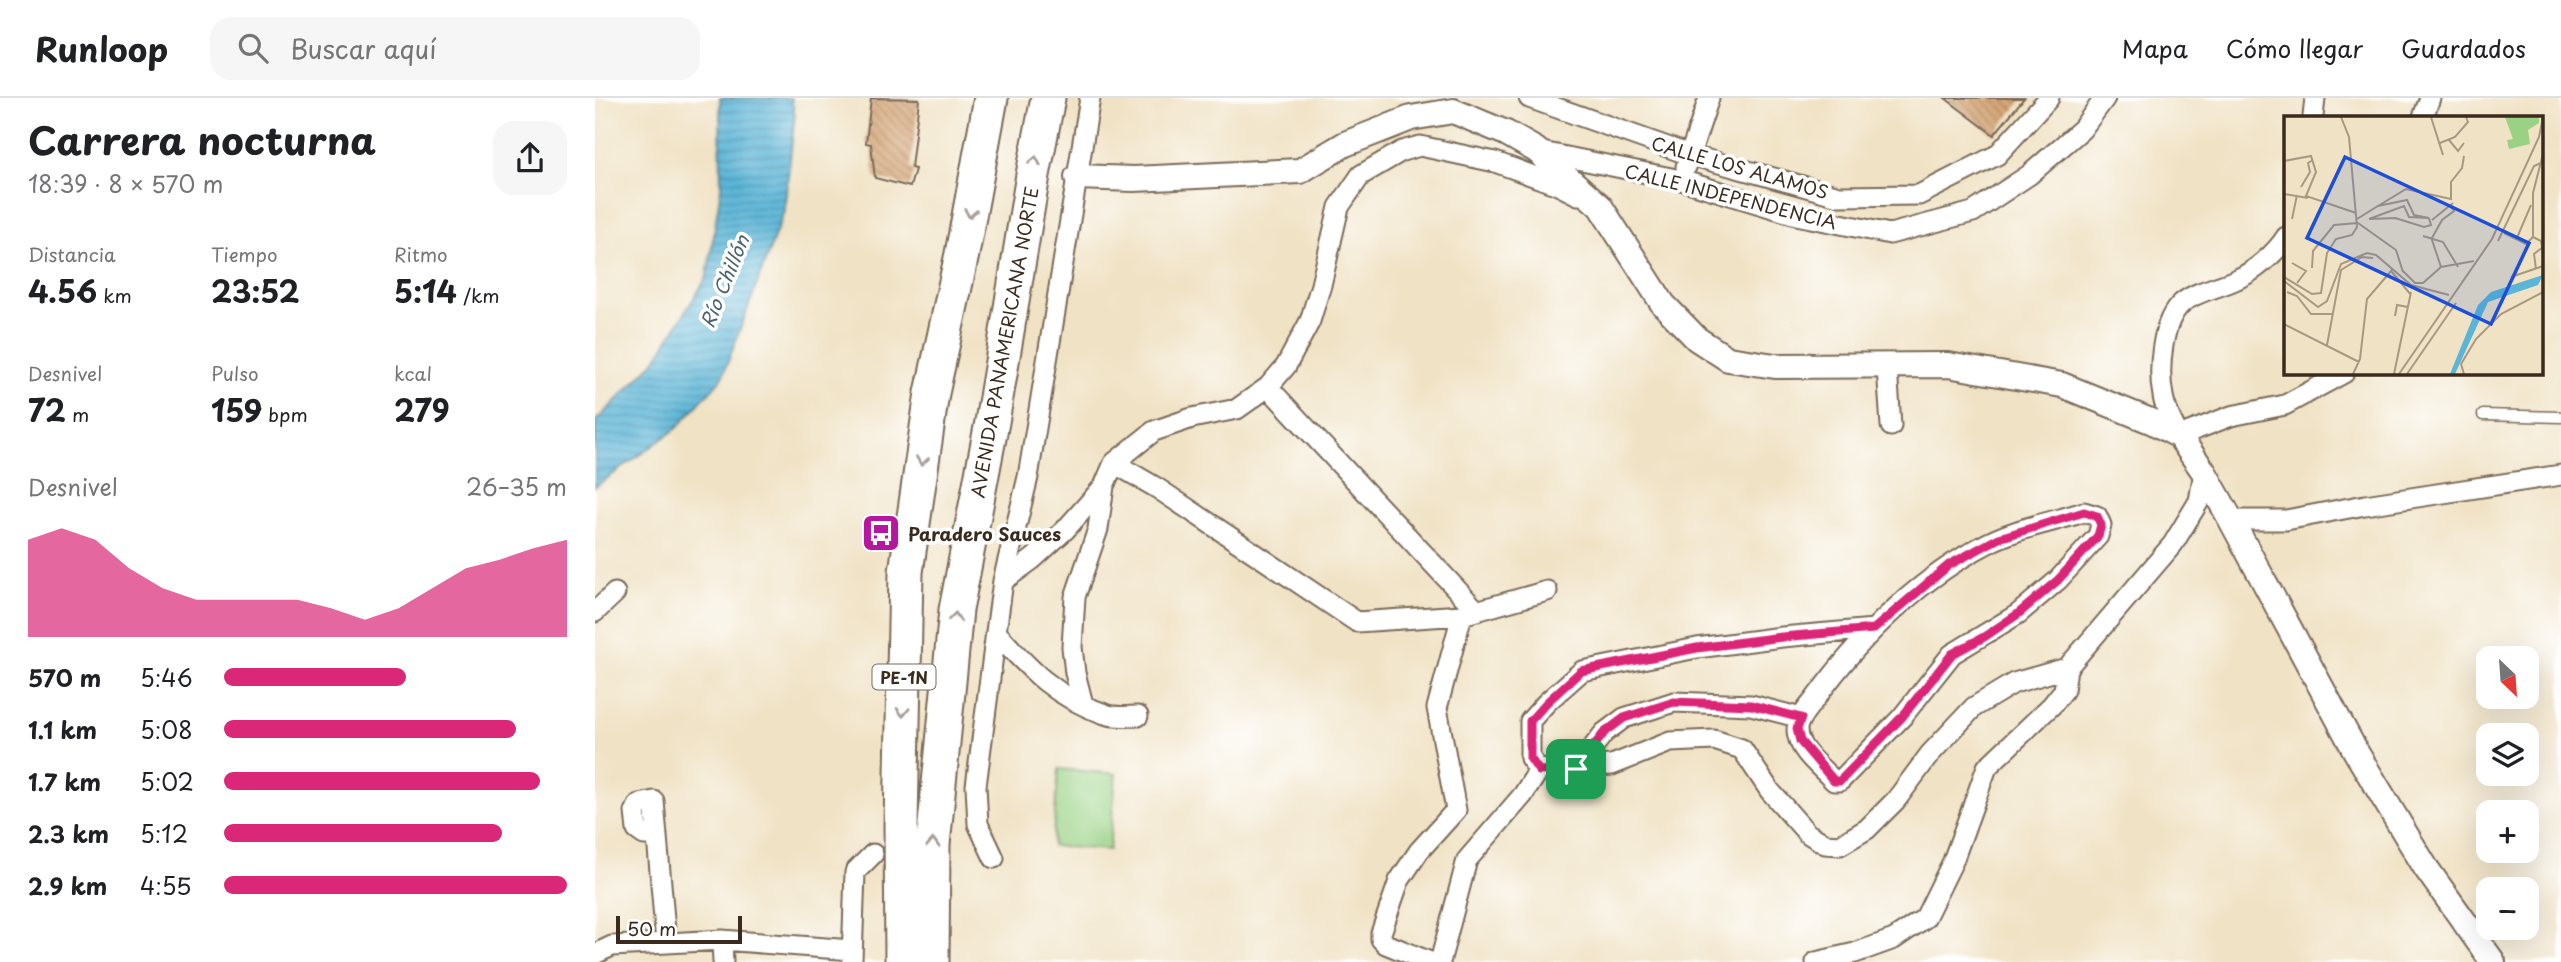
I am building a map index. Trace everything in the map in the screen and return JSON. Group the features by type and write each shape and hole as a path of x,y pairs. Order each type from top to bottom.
{"highway":[{"name":"PE-1N","path":"902,962 901,826 906,572 932,393 962,254 991,98"},
{"name":"AVENIDA PANAMERICANA NORTE","path":"932,962 933,845 956,610 992,422 1048,98"}],"street":[{"path":"994,858 978,824 976,786 1003,581 1028,477 1090,98"},
{"name":"CALLE LOS ALAMOS","path":"1529,98 1690,155 1839,196 1919,195 1997,155 2049,98"},
{"path":"1681,180 1709,98"},
{"name":"CALLE INDEPENDENCIA","path":"1077,177 1134,179 1300,171 1345,144 1450,105 1536,150 1681,180 1796,215 1889,234 1973,212 2029,175 2082,129 2105,98"},
{"path":"2313,116 2315,98"},
{"path":"2423,116 2430,98"},
{"path":"1083,704 1072,647 1075,597 1098,529 1104,486 1114,463 1154,431 1192,418 1237,409 1268,387 1286,366 1310,321 1339,207 1361,175 1402,151 1420,146 1436,148 1496,162 1558,185 1600,206"},
{"path":"1536,150 1600,206 1663,304 1697,339 1728,359 1775,366 1948,366 2062,385 2153,422 2179,436 2231,416 2285,405 2342,374"},
{"path":"2284,239 2261,263 2239,279 2203,290 2181,304 2169,321 2162,349 2163,398 2179,436 2204,472 2231,520 2363,764 2426,868 2494,962"},
{"path":"1888,367 1891,426"},
{"path":"1268,387 1469,613"},
{"path":"1114,463 1157,488 1357,622 1469,613 1547,591"},
{"path":"1816,962 1855,953 1894,939 1925,918 1953,861 1987,766 2052,705 2063,690 2067,668 2173,544 2199,500 2204,472"},
{"path":"2231,520 2286,520 2561,475"},
{"path":"1003,581 1065,530 1104,486"},
{"path":"2084,512 2097,516 2101,525 2098,536 2058,580 2018,614 1952,654 1902,717 1840,781 1834,781 1800,741 1797,729 1801,718 1837,669 1874,629 1949,565 1990,542 2084,512"},
{"path":"595,612 615,593"},
{"path":"1430,962 1386,944 1381,939 1381,933 1399,881 1419,851 1456,810 1437,708 1469,613"},
{"path":"1539,771 1530,758 1530,721 1581,671 1697,648 1874,629"},
{"path":"996,632 1034,674 1060,693 1107,715 1138,716"},
{"path":"1539,771 1612,765 1669,742 1714,740 1742,749 1770,791 1807,833 1825,844 1840,845 1867,829 1896,800 1930,754 1974,707 2014,683 2067,668"},
{"path":"1576,769 1604,733 1624,718 1674,702 1751,705 1801,718"},
{"path":"1440,962 1467,860 1523,795 1539,771"},
{"path":"657,835 666,943"},
{"path":"595,954 612,946 722,940 852,956 855,872 873,854"},
{"path":"722,940 723,962"}],"lane":[{"path":"2483,415 2561,417"}],"green space":[{"path":"1059,769 1116,774 1109,850 1052,846"}],"water":[{"name":"Río Chillón","path":"720,98 791,98 795,115 784,211 722,378 676,429 595,487 595,422 655,361 707,277 721,188"}],"building":[{"path":"871,98 919,99 911,168 915,169 910,187 875,178 871,144 866,143"},
{"path":"1945,98 2024,98 1994,135"}],"place":[{"name":"Paradero Sauces","path":"881,533"}],"route":[{"path":"2084,512 2097,516 2101,525 2098,536 2058,580 2018,614 1952,654 1902,717 1840,781 1834,781 1800,741 1797,729 1801,718 1751,705 1674,702 1624,718 1604,733 1576,769 1539,771 1530,758 1530,721 1581,671 1697,648 1874,629 1929,579 1990,542 2084,512"}]}
